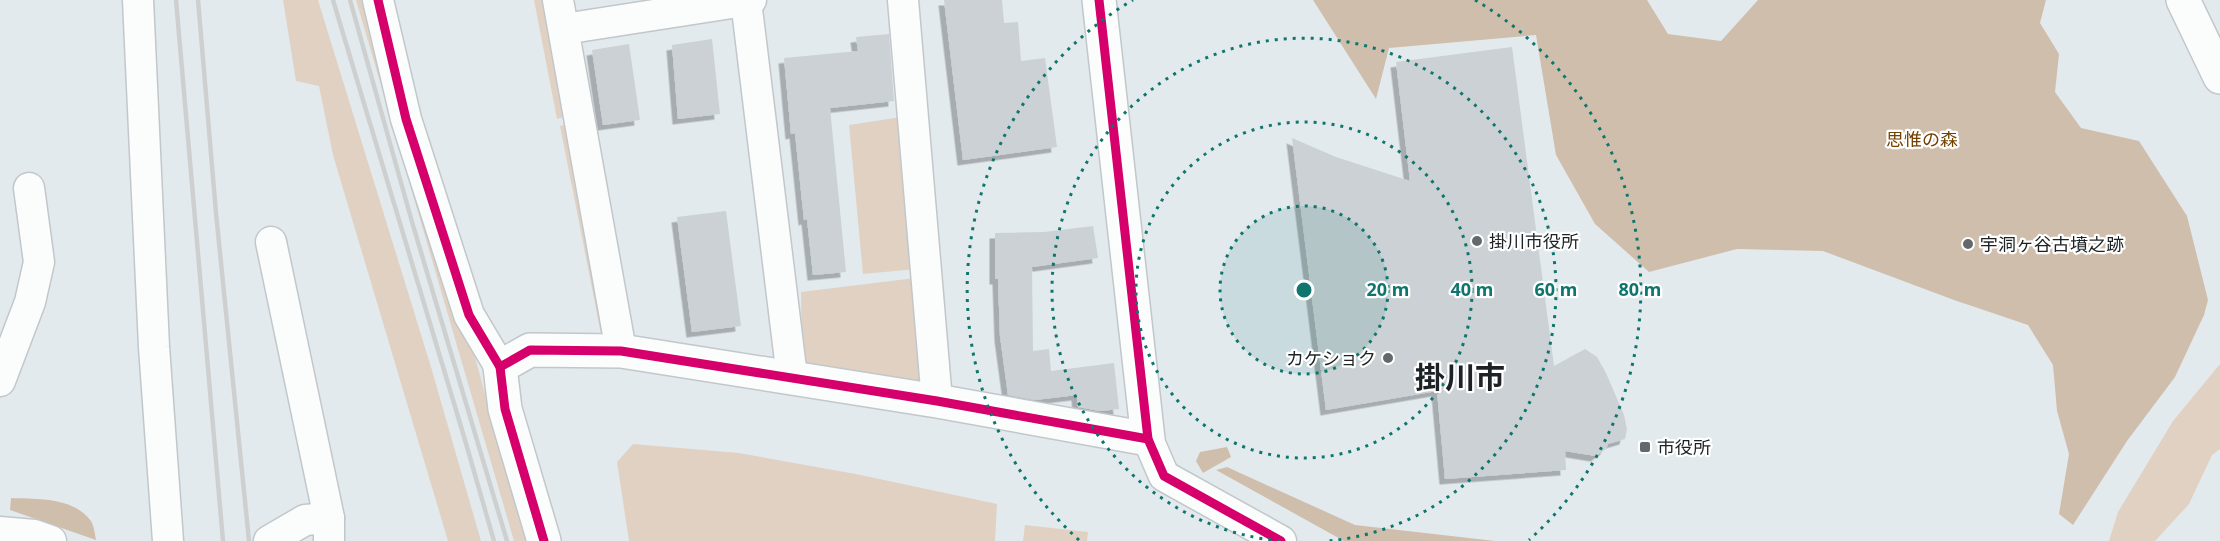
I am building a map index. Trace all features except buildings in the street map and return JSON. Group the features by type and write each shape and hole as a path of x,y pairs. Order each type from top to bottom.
{"street":[{"path":"138,0 154,347 168,541"},
{"path":"378,0 406,119 469,315 500,367 505,409 544,541"},
{"path":"558,0 621,351"},
{"path":"564,29 751,0"},
{"path":"903,0 937,401"},
{"path":"1099,0 1148,439 1164,476 1281,541"},
{"path":"2183,0 2220,77"},
{"path":"746,1 792,377"},
{"path":"0,381 30,303 39,262 29,188"},
{"path":"271,243 329,529"},
{"path":"500,367 530,350 621,351 937,401 1148,439"},
{"path":"269,541 305,520 329,529"},
{"path":"0,532 34,535 51,541"}],"shaded area":[{"path":"283,0 318,0 431,367 481,541 448,541 333,155 319,86 296,81"},
{"path":"356,0 371,0 459,298 527,541 514,541"},
{"path":"534,0 543,0 567,116 557,119"},
{"path":"901,117 916,269 863,274 849,125"},
{"path":"570,124 611,330 602,339 560,126"},
{"path":"915,278 924,388 802,366 801,292"},
{"path":"2220,364 2220,449 2212,455 2189,504 2155,541 2109,541 2118,512 2173,421"},
{"path":"633,444 739,453 856,474 997,504 995,541 629,541 617,462"},
{"path":"1025,525 1088,532 1087,541 1023,541"}],"green space":[{"name":"思惟の森","path":"1313,0 1647,0 1668,34 1721,41 1758,0 2046,0 2040,23 2059,54 2055,92 2081,128 2139,141 2187,216 2208,300 2204,315 2175,377 2127,441 2073,525 2059,514 2069,454 2057,411 2053,365 2028,325 1823,251 1737,249 1649,272 1595,224 1556,155 1536,35 1389,48 1376,99"},
{"path":"1227,447 1231,457 1203,473 1196,461 1200,452"},
{"path":"1227,467 1355,525 1495,541 1344,541 1216,470"},
{"path":"11,498 54,501 75,507 91,521 96,540 10,510"}],"railway":[{"path":"176,0 223,541"},
{"path":"198,0 216,213 249,541"},
{"path":"333,0 494,541"},
{"path":"350,0 412,222 507,541"}],"cycle path":[{"path":"378,0 406,119 469,315 500,367 505,409 544,541"},
{"path":"1099,0 1148,439 1164,476 1281,541"},
{"path":"500,367 530,350 621,351 937,401 1148,439"}],"place":[{"name":"掛川市役所","path":"1477,241"},
{"name":"宇洞ヶ谷古墳之跡","path":"1968,244"},
{"name":"カケショク","path":"1388,358"},
{"name":"市役所","path":"1645,447"}],"district":[{"name":"掛川市","path":"1460,376"}]}
